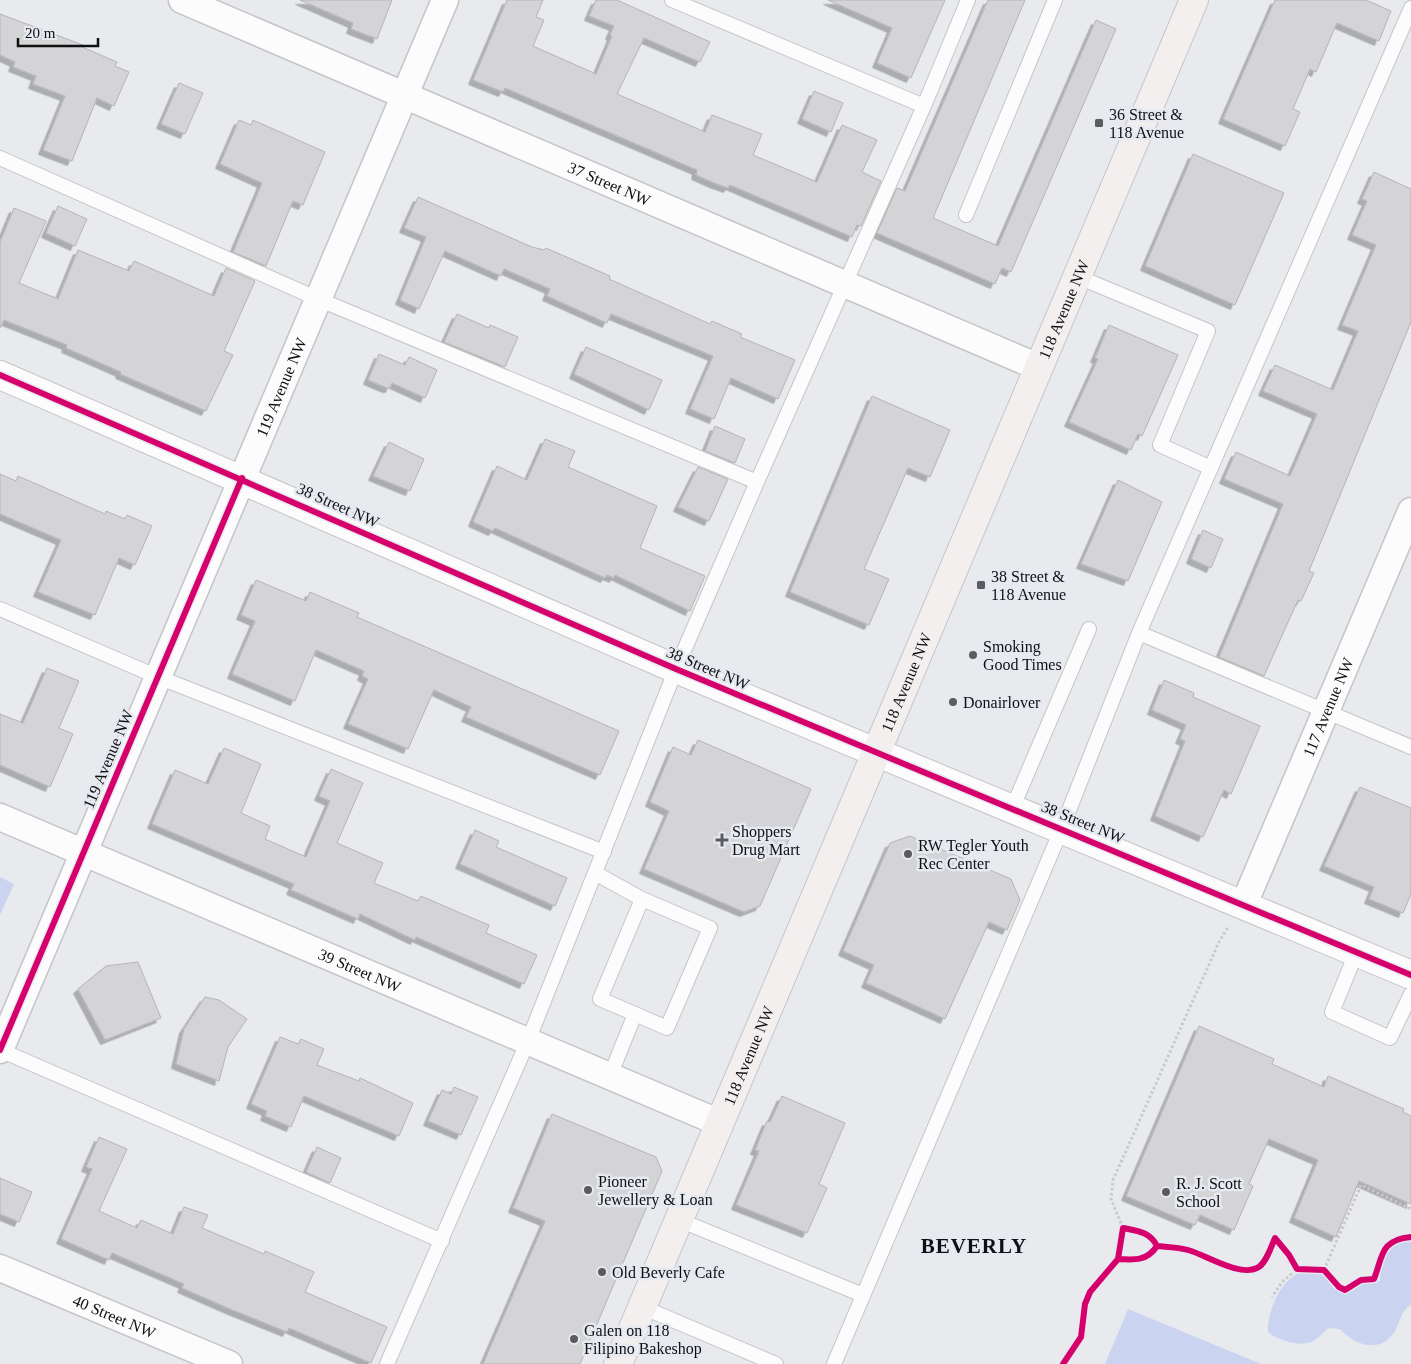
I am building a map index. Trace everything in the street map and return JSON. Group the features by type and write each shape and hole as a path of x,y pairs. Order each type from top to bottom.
{"main road":[{"name":"118 Avenue NW","path":"618,1364 1194,0"}],"street":[{"name":"37 Street NW","path":"182,0 1038,367"},
{"name":"119 Avenue NW","path":"0,1050 445,0"},
{"name":"38 Street NW","path":"0,375 242,478 676,670 875,754 1062,828 1411,975"},
{"name":"117 Avenue NW","path":"1244,904 1411,511"},
{"name":"39 Street NW","path":"0,818 720,1123"},
{"name":"40 Street NW","path":"0,1268 229,1364"}],"lane":[{"path":"672,0 924,106"},
{"path":"387,1364 528,1041 676,670 757,482 924,106 968,0"},
{"path":"966,215 1055,0"},
{"path":"834,1364 1062,828 1139,633 1411,8"},
{"path":"0,158 318,299 757,482"},
{"path":"1076,276 1208,331 1160,445 1211,468"},
{"path":"0,609 158,677 604,852"},
{"path":"1012,809 1089,629"},
{"path":"1139,633 1411,747"},
{"path":"595,873 642,899 710,928 667,1028 600,999 642,899"},
{"path":"1357,951 1332,1012 1390,1038 1411,994"},
{"path":"610,1076 636,1014"},
{"path":"0,1050 442,1241"},
{"path":"679,1220 863,1295"},
{"path":"642,1307 776,1364"}],"path":[{"path":"1063,1364 1081,1337 1085,1304 1090,1292 1118,1259 1123,1228 1111,1199 1113,1180 1219,942 1244,904"},
{"path":"1316,1270 1327,1273 1361,1185 1411,1209"},
{"path":"1123,1228 1142,1232 1150,1237 1157,1246 1185,1249 1236,1269 1248,1270 1257,1268 1262,1264 1275,1238 1300,1269 1282,1282 1272,1297"},
{"path":"1118,1259 1137,1260 1146,1258 1157,1246"}],"shaded area":[{"path":"0,877 14,884 0,915"},
{"path":"1411,1240 1411,1305 1403,1313 1395,1331 1383,1343 1368,1345 1360,1343 1353,1340 1340,1329 1329,1328 1315,1340 1302,1344 1277,1338 1268,1332 1271,1310 1276,1299 1289,1280 1298,1274 1309,1271 1320,1272 1327,1276 1344,1293 1361,1282 1380,1281 1379,1267 1388,1251 1396,1245"},
{"path":"1128,1309 1261,1364 1105,1364"}],"building":[{"path":"300,0 392,0 377,39 351,29 353,23"},
{"path":"507,0 543,0 536,17 544,20 533,46 596,74 612,36 610,35 614,26 589,16 596,0 617,0 710,42 700,62 644,38 617,94 705,132 712,115 762,134 753,155 817,182 842,125 877,140 862,172 881,181 861,226 857,225 852,237 730,185 728,188 714,183 696,175 697,170 505,88 503,92 473,80"},
{"path":"828,0 945,0 911,78 877,63 892,28"},
{"path":"988,0 1025,0 933,218 998,246 1096,20 1116,29 1011,272 1002,268 995,284 877,233 897,188 905,191"},
{"path":"1275,0 1366,0 1391,11 1379,41 1337,23 1316,72 1310,69 1293,109 1300,112 1285,146 1223,119"},
{"path":"0,14 83,45 82,47 117,62 115,66 129,72 114,106 97,98 72,161 43,150 65,96 33,84 36,76 13,67 15,62 0,55"},
{"path":"179,83 203,93 185,134 161,124"},
{"path":"814,91 843,103 831,132 802,119"},
{"path":"239,120 251,125 253,120 325,152 303,205 293,201 266,266 233,252 262,183 220,164"},
{"path":"1193,154 1284,193 1235,305 1145,266"},
{"path":"1374,172 1411,189 1411,322 1309,571 1314,573 1301,601 1298,600 1264,676 1219,657 1283,504 1224,479 1236,452 1290,476 1317,414 1263,391 1275,365 1333,390 1358,331 1342,325 1376,245 1352,235 1367,201 1362,199"},
{"path":"418,197 532,247 544,250 546,248 610,276 609,279 710,324 712,321 742,334 740,337 795,360 778,399 731,378 714,419 690,409 713,356 611,314 607,323 547,296 550,289 504,269 501,276 445,251 419,309 400,300 426,237 404,228"},
{"path":"58,206 87,219 75,246 46,233"},
{"path":"14,208 46,221 19,283 58,299 78,250 129,271 134,261 214,296 226,268 255,281 224,351 233,355 206,411 120,374 121,372 66,348 67,345 4,320 0,328 0,242"},
{"path":"457,314 489,328 490,325 518,337 505,367 444,342"},
{"path":"1109,325 1178,355 1142,436 1138,434 1131,450 1069,422 1098,359 1095,358"},
{"path":"586,347 662,380 649,410 574,374"},
{"path":"379,354 405,365 409,357 437,370 425,398 392,383 390,388 387,388 368,380"},
{"path":"872,396 950,430 930,477 908,468 864,569 889,579 869,625 790,592"},
{"path":"715,426 745,439 735,463 705,451"},
{"path":"545,439 575,451 568,467 657,506 640,548 705,576 690,611 615,575 614,578 607,575 605,578 495,528 493,531 473,522 497,466 527,480"},
{"path":"389,442 424,459 410,491 373,476"},
{"path":"698,467 728,479 709,521 678,507"},
{"path":"0,474 16,481 18,476 105,514 106,511 125,519 127,515 152,526 135,565 119,558 95,615 38,592 61,540 0,514"},
{"path":"1118,480 1162,502 1128,581 1081,564"},
{"path":"1203,530 1223,539 1211,568 1191,559"},
{"path":"256,580 306,601 310,592 359,613 357,617 619,731 600,775 466,717 471,707 434,690 408,749 348,724 368,679 362,676 364,671 316,650 295,701 232,674 255,621 241,615"},
{"path":"47,668 79,681 59,728 73,734 50,787 0,765 0,714 23,723"},
{"path":"1164,680 1194,693 1193,697 1260,726 1231,794 1224,790 1203,837 1155,816 1185,741 1180,739 1186,725 1152,710"},
{"name":"Shoppers Drug Mart","path":"698,740 811,789 760,906 744,912 644,869 669,811 650,802 673,747 691,755"},
{"path":"224,748 261,764 241,813 270,826 265,839 306,857 330,801 319,796 331,769 363,783 337,843 383,863 374,883 418,901 421,896 489,925 486,933 537,955 524,984 416,937 415,940 360,914 358,919 291,890 294,884 152,824 175,770 208,784"},
{"path":"1360,787 1411,808 1411,894 1403,913 1369,899 1374,887 1324,866"},
{"path":"475,830 499,841 496,847 567,878 555,906 460,864"},
{"path":"910,836 1011,879 1020,900 1007,930 989,922 945,1019 866,983 874,965 843,951 890,843"},
{"path":"138,962 161,1018 105,1040 78,989 106,966"},
{"path":"205,997 219,1000 247,1019 228,1047 219,1081 176,1064 184,1029"},
{"path":"1199,1026 1274,1059 1272,1064 1324,1087 1328,1076 1404,1109 1403,1112 1411,1116 1411,1204 1359,1181 1336,1237 1294,1218 1318,1160 1269,1139 1249,1184 1253,1186 1234,1230 1200,1215 1195,1225 1126,1196"},
{"path":"280,1037 298,1044 301,1039 324,1049 317,1065 359,1081 360,1078 413,1103 399,1136 304,1096 291,1127 265,1116 267,1111 251,1104"},
{"path":"454,1087 478,1097 461,1135 428,1121 442,1090 451,1094"},
{"path":"782,1096 845,1123 819,1184 827,1188 807,1233 736,1205 759,1151 755,1150 767,1121 770,1122"},
{"path":"552,1114 656,1157 662,1171 580,1364 483,1364 545,1221 513,1208"},
{"path":"99,1137 127,1149 99,1211 137,1228 141,1220 173,1234 184,1207 208,1215 202,1228 264,1254 265,1251 314,1272 305,1292 387,1327 371,1363 289,1328 287,1332 230,1309 182,1288 184,1284 112,1253 109,1260 61,1239 92,1169 86,1167"},
{"path":"317,1147 341,1158 330,1183 306,1172"},
{"path":"0,1178 32,1192 19,1222 0,1214"}],"cycle path":[{"path":"0,375 676,669 1411,975"},
{"path":"0,1050 242,478"},
{"path":"1123,1228 1139,1231 1147,1235 1157,1246 1145,1257 1118,1259 1123,1228"},
{"path":"1157,1246 1184,1249 1232,1268 1250,1270 1257,1268 1263,1263 1275,1238 1289,1255 1297,1269 1324,1270 1339,1287 1345,1290 1361,1280 1374,1279 1384,1250 1393,1242 1411,1237"},
{"path":"1063,1364 1081,1337 1085,1304 1090,1292 1118,1259"}],"place":[{"name":"36 Street & 118 Avenue","path":"1099,123"},
{"name":"38 Street & 118 Avenue","path":"981,585"},
{"name":"Smoking Good Times","path":"973,655"},
{"name":"Donairlover","path":"953,702"},
{"name":"Shoppers Drug Mart","path":"722,840"},
{"name":"RW Tegler Youth Rec Center","path":"908,854"},
{"name":"Pioneer Jewellery & Loan","path":"588,1190"},
{"name":"R. J. Scott School","path":"1166,1192"},
{"name":"Old Beverly Cafe","path":"602,1272"},
{"name":"Galen on 118 Filipino Bakeshop","path":"574,1339"}],"district":[{"name":"BEVERLY","path":"974,1246"}]}
